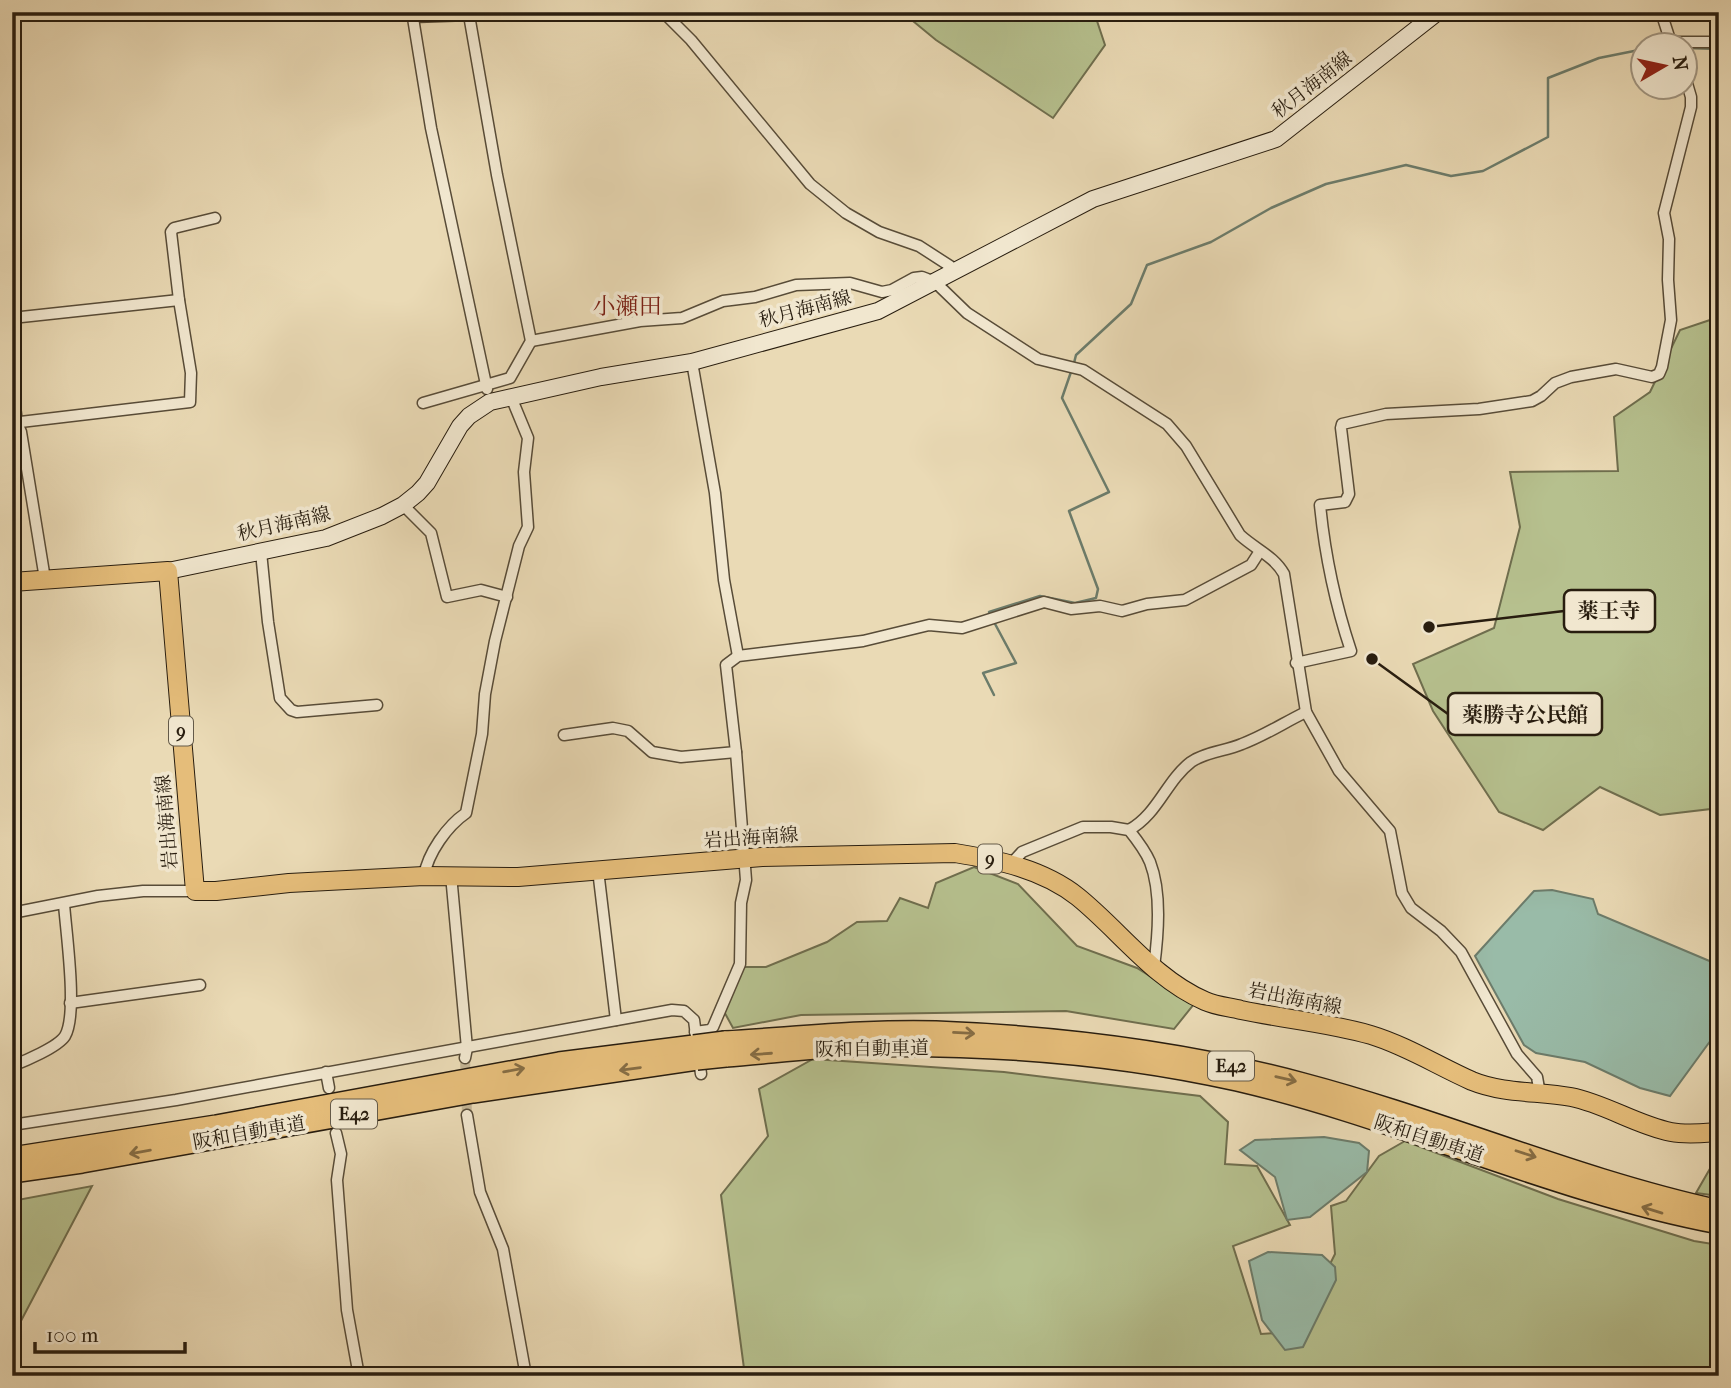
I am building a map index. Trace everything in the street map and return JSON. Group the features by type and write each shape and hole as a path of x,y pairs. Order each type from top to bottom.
{"highway":[{"name":"阪和自動車道","path":"12,1157 216,1125 559,1062 697,1052 866,1032 934,1031 1038,1037 1131,1048 1203,1060 1304,1083 1622,1185 1719,1210"},
{"name":"阪和自動車道","path":"725,1049 944,1048 1037,1052 1128,1061 1249,1085 1400,1129 1670,1215 1719,1224"},
{"name":"阪和自動車道","path":"12,1173 697,1052"}],"main road":[{"name":"秋月海南線","path":"168,571 326,538 358,527 403,505 427,482 460,426 469,416 490,402 601,377 692,362 878,311 1093,199 1276,139 1438,12"},
{"path":"12,582 168,571"},
{"name":"岩出海南線","path":"168,571 195,891 424,876 518,877 745,858 955,853 1011,864 1056,883 1077,896 1178,986 1207,1002 1369,1034 1406,1047 1474,1082 1507,1091 1570,1097 1604,1106 1649,1126 1673,1132 1719,1132"}],"street":[{"path":"663,12 691,40 810,184 846,213 879,232 919,246 950,266 954,272"},
{"path":"1661,12 1668,32"},
{"path":"423,403 486,385 510,378 531,341 497,175 469,15 413,15 431,128 486,385 490,402"},
{"path":"1700,43 1719,42"},
{"path":"1296,663 1351,651 1328,569 1320,505 1345,502 1349,495 1342,424 1386,414 1479,409 1532,401 1555,383 1571,377 1616,369 1652,377 1659,374 1671,320 1669,239 1664,214 1691,102"},
{"path":"15,423 190,402 191,373 171,232 174,228 215,218"},
{"path":"531,341 640,321 682,318 723,301 755,298 796,285 850,283 881,292 922,277 935,282 967,313 1038,359 1083,370 1167,424 1186,446 1240,535 1278,564 1283,574 1306,712 1339,771 1390,831 1402,893 1411,908 1441,931 1461,952 1517,1054 1537,1077 1540,1094"},
{"path":"12,318 179,300"},
{"path":"692,362 715,493 724,580 738,656"},
{"path":"12,381 15,423 20,432 45,579"},
{"path":"424,876 425,868 445,833 454,821 466,813 482,734 487,681 519,546 528,527 524,472 528,438 511,397"},
{"path":"403,505 431,533 447,597 481,590 506,597"},
{"path":"697,1052 713,1027 740,964 745,858 726,665 738,656 863,642 929,625 961,628 1044,602 1071,608 1100,606 1122,611 1147,604 1185,600 1251,565 1260,551"},
{"path":"261,552 268,622 281,698 296,712 377,705"},
{"path":"1011,864 1022,852 1083,827 1129,830 1142,823 1181,771 1194,760 1243,744 1306,712"},
{"path":"564,735 614,728 628,731 652,752 681,757 736,752"},
{"path":"1129,830 1151,864 1159,910 1154,967"},
{"path":"598,870 616,1020"},
{"path":"451,875 466,1053"},
{"path":"12,913 98,896 143,891 195,891"},
{"path":"12,1066 31,1059 64,1037 71,1014 71,1003 64,904"},
{"path":"71,1003 200,985"},
{"path":"12,1125 176,1100 458,1047 466,1053 672,1010 684,1012 694,1020 697,1052"},
{"path":"326,1072 329,1088"},
{"path":"467,1115 480,1192 503,1249 526,1376"},
{"path":"336,1133 341,1154 337,1180 347,1310 359,1376"}],"shaded area":[{"path":"902,12 1094,12 1105,45 1053,118 936,40"},
{"path":"1719,317 1719,808 1660,815 1600,787 1543,830 1499,812 1433,711 1413,664 1494,628 1520,527 1510,472 1618,471 1614,417 1650,392 1680,330"},
{"path":"974,867 1018,884 1077,946 1137,968 1194,1004 1174,1029 1066,1011 801,1015 733,1028 721,1006 737,967 766,967 827,942 857,922 887,921 900,898 928,908 936,883"},
{"path":"1552,890 1593,899 1598,914 1719,965 1719,1029 1670,1096 1640,1088 1585,1062 1536,1053 1524,1045 1475,956 1534,891"},
{"path":"813,1059 1004,1072 1200,1096 1228,1122 1225,1164 1257,1166 1290,1225 1233,1246 1261,1334 1296,1332 1335,1254 1331,1206 1346,1201 1379,1156 1405,1141 1558,1199 1694,1241 1719,1245 1719,1376 745,1376 721,1195 768,1136 759,1089"},
{"path":"1324,1137 1359,1143 1369,1151 1367,1172 1310,1217 1287,1220 1275,1177 1240,1150 1255,1140"},
{"path":"1719,1153 1719,1196 1696,1193"},
{"path":"92,1186 12,1338 12,1201"},
{"path":"1268,1252 1322,1255 1335,1267 1336,1280 1303,1347 1285,1350 1262,1320 1249,1261"}],"waterway":[{"path":"1700,48 1719,49"},
{"path":"1074,363 1076,355 1131,304 1147,265 1211,242 1271,208 1326,184 1406,165 1451,176 1483,171 1548,137 1548,78 1599,58 1630,52"},
{"path":"991,616 989,612 1040,596 1075,603 1096,598 1098,589 1069,511 1109,492 1062,398 1072,369"},
{"path":"994,622 1016,663 983,673 994,695"}],"tunnel":[{"path":"465,1058 467,1115"}],"place":[{"name":"薬王寺","path":"1429,627"},
{"name":"薬勝寺公民館","path":"1372,659"}],"district":[{"name":"小瀬田","path":"627,306"}]}
